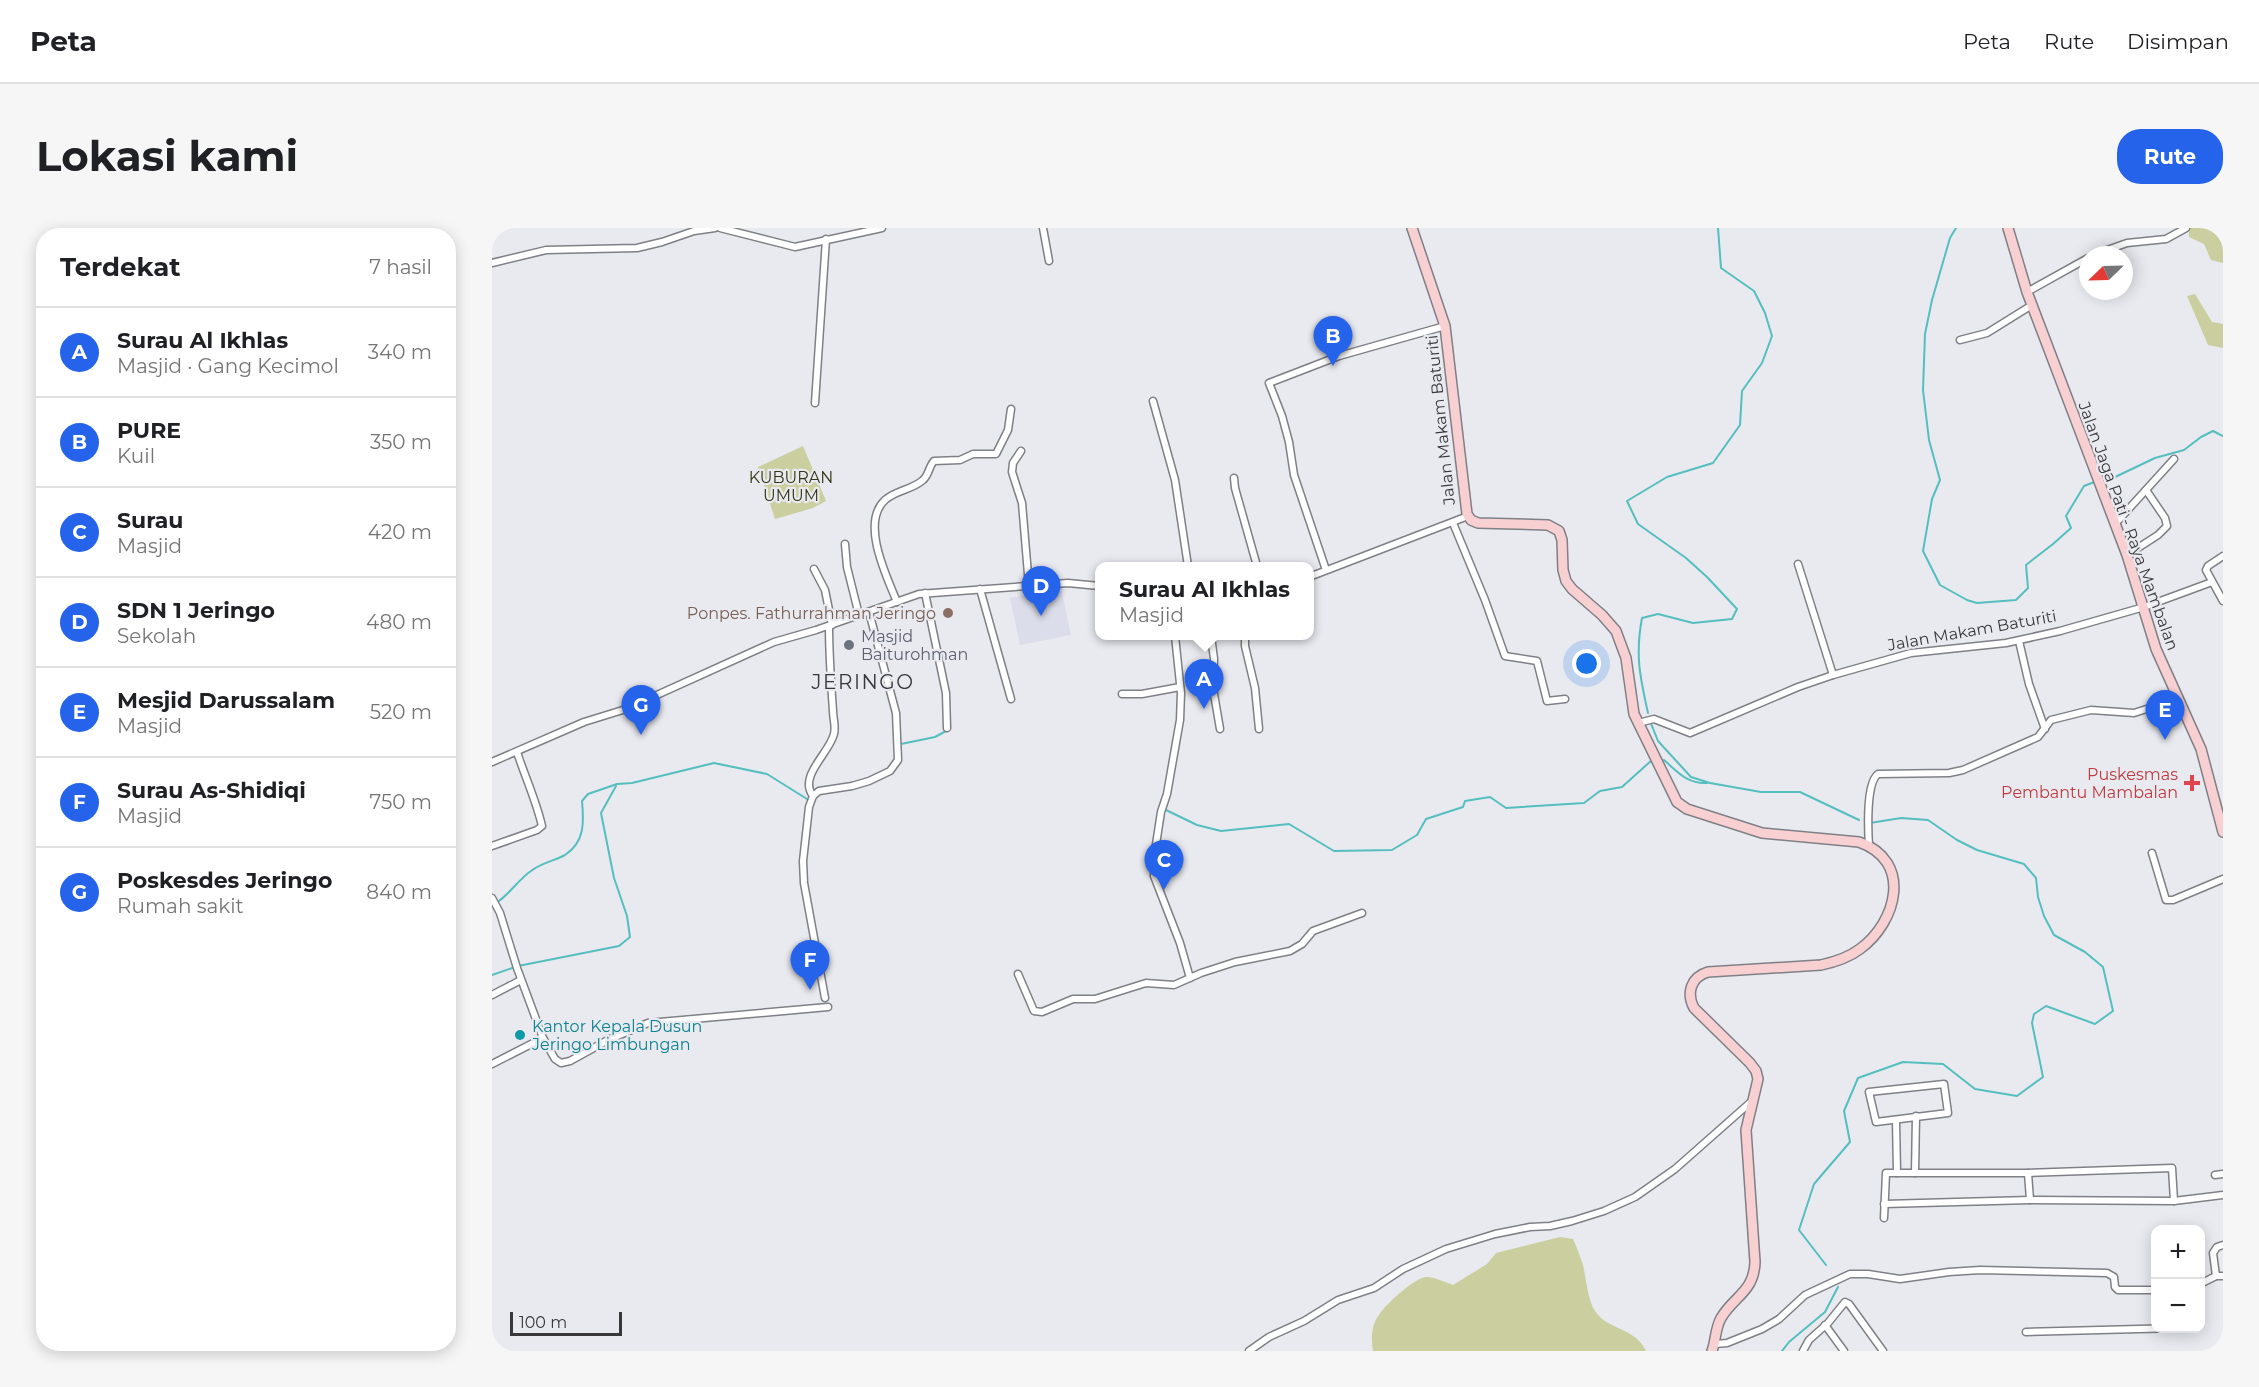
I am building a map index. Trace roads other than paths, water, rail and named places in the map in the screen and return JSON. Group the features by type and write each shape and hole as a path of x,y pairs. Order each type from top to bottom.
{"street":[{"path":"492,263 546,250 637,248 694,231 718,228 795,247 882,228"},
{"path":"1043,228 1049,261"},
{"name":"Jalan Makam Baturiti","path":"1412,228 1445,326 1465,510 1468,516 1478,523 1548,525 1559,531 1562,537 1563,570 1566,581 1572,590 1611,624 1623,645 1632,707 1675,798 1684,807 1762,833 1853,840 1869,846"},
{"name":"Jalan Jaga Pati - Raya Mambalan","path":"2008,228 2027,292 2127,555 2156,649 2201,749 2223,832"},
{"path":"2118,246 2166,239 2187,228"},
{"path":"815,403 826,239"},
{"path":"2027,292 2079,263"},
{"path":"1960,340 1987,333 2032,305"},
{"path":"1326,570 1294,475 1282,416 1269,383 1339,356 1445,326"},
{"path":"1153,401 1174,480 1187,562"},
{"path":"897,602 876,546 876,525 880,506 893,495 924,480 934,461 960,460 973,454 996,454 1008,430 1011,409"},
{"path":"1021,451 1013,463 1012,472 1022,503 1029,586"},
{"path":"2115,524 2174,459"},
{"path":"1234,478 1256,562"},
{"path":"2127,555 2158,535 2167,526 2165,518 2146,490"},
{"path":"1314,575 1468,516"},
{"path":"1453,522 1505,656 1537,661 1547,701 1565,699"},
{"path":"845,544 847,567 860,615"},
{"path":"2223,556 2207,568 2206,572 2223,601"},
{"path":"1798,564 1833,675"},
{"path":"813,796 808,790 808,784 813,770 830,746 835,729 829,662 830,626 825,590 814,569"},
{"name":"Jalan Makam Baturiti","path":"1638,723 1652,719 1690,733 1798,687 1833,675 1926,651 2019,641 2144,607 2212,582"},
{"path":"492,762 584,722 626,709 774,642 830,626 925,593 1068,583 1095,586"},
{"path":"980,589 1011,699"},
{"path":"925,593 946,693 947,728"},
{"path":"825,998 815,952 804,872 806,821 813,796 821,789 852,786 869,781 890,771 898,760 896,713 869,612"},
{"path":"1175,640 1180,687 1179,734 1161,812 1154,876 1180,943 1190,978"},
{"path":"1212,640 1214,659 1213,688 1220,729"},
{"path":"1245,640 1255,688 1258,729"},
{"path":"2019,641 2029,684 2045,729"},
{"path":"1122,694 1142,694 1180,687"},
{"path":"2151,1290 2118,1290 2115,1287 2114,1275 2107,1273 2029,1270 1955,1271 1900,1279 1862,1273 1850,1274 1805,1295 1779,1319 1762,1329 1714,1347 1719,1323 1726,1311 1746,1292 1755,1268 1746,1130 1758,1084 1756,1071 1695,1008 1690,997 1691,986 1698,976 1708,972 1821,965 1845,958 1872,938 1883,924 1894,895 1893,876 1888,864 1881,854 1869,846 1869,810 1873,780 1877,775 1949,773 1964,770 2038,737 2051,720 2091,710 2134,713 2178,699"},
{"path":"492,846 537,830 542,826 517,752"},
{"path":"2152,853 2166,900 2173,900 2223,879"},
{"path":"492,898 500,913 521,980 543,1038 555,1059 561,1063 570,1061 608,1040 648,1023 828,1007"},
{"path":"1018,974 1035,1011 1042,1012 1073,999 1095,999 1146,983 1174,985 1214,968 1253,957 1290,951 1302,944 1313,931 1362,913"},
{"path":"492,995 521,980"},
{"path":"492,1064 543,1038"},
{"path":"1944,1084 1948,1113 1896,1120 1876,1122 1869,1092 1944,1084"},
{"path":"1249,1351 1269,1337 1304,1321 1338,1300 1374,1288 1403,1269 1446,1249 1495,1234 1530,1227 1550,1227 1572,1221 1604,1211 1635,1197 1676,1170 1753,1100"},
{"path":"1915,1173 1916,1116"},
{"path":"1896,1120 1897,1173"},
{"path":"1884,1218 1886,1173 2028,1173 2172,1168 2174,1201"},
{"path":"2028,1173 2030,1200"},
{"path":"1884,1204 2030,1200 2174,1201 2223,1195"},
{"path":"2205,1282 2219,1276 2213,1252 2217,1247 2223,1245"},
{"path":"1803,1351 1809,1340 1843,1303 1847,1302 1883,1351"},
{"path":"1825,1325 1844,1351"},
{"path":"2026,1332 2151,1330"}],"waterway":[{"path":"1648,713 1639,666 1642,618 1658,614 1693,623 1732,619 1737,609 1686,558 1638,524 1627,501 1667,477 1713,463 1740,425 1742,391 1762,363 1772,336 1765,313 1754,291 1721,268 1718,228"},
{"path":"1956,228 1950,238 1925,334 1923,390 1929,440 1940,480 1932,499 1923,551 1940,585 1977,603 2016,600 2028,588 2026,565 2071,528 2066,516 2084,486 2097,481"},
{"path":"2102,480 2113,478 2155,458 2184,450 2213,431 2223,436"},
{"path":"1650,721 1658,741 1691,777 1710,783 1761,792 1800,792 1859,820"},
{"path":"901,744 935,737 948,730"},
{"path":"1166,810 1197,825 1221,831 1289,824 1334,851 1392,850 1417,835 1426,819 1463,807 1465,801 1490,797 1506,808 1584,803 1600,791 1622,787 1652,760"},
{"path":"1664,760 1688,779 1707,783"},
{"path":"497,902 535,868 572,850 582,831 582,801 588,794 617,784 632,783 714,763 767,774 807,799"},
{"path":"518,966 619,946 630,937 627,916 614,878 601,813 616,786"},
{"path":"1826,1265 1799,1230 1814,1184 1850,1142 1844,1111 1858,1078 1903,1062 1943,1064 1975,1089 2017,1096 2043,1077 2032,1023 2034,1014 2046,1006 2095,1024 2113,1011 2103,967 2085,952 2054,935 2044,916 2038,897 2036,878 2024,864 1977,850 1957,840 1928,820 1901,818 1870,823"},
{"path":"492,975 515,967"},
{"path":"1782,1351 1789,1342 1825,1312 1838,1287"}],"place":[{"name":"PURE","path":"1333,366"},
{"name":"Ponpes. Fathurrahman Jeringo","path":"948,613"},
{"name":"SDN 1 Jeringo","path":"1041,616"},
{"name":"Masjid Baiturohman","path":"849,645"},
{"name":"Surau Al Ikhlas","path":"1204,709"},
{"name":"Poskesdes Jeringo","path":"641,735"},
{"name":"Mesjid Darussalam","path":"2165,740"},
{"name":"Puskesmas Pembantu Mambalan","path":"2192,783"},
{"name":"Surau","path":"1164,890"},
{"name":"Surau As-Shidiqi","path":"810,990"},
{"name":"Kantor Kepala Dusun Jeringo Limbungan","path":"520,1035"}],"district":[{"name":"JERINGO","path":"863,682"}],"park label":[{"name":"KUBURAN UMUM","path":"791,486"}]}
